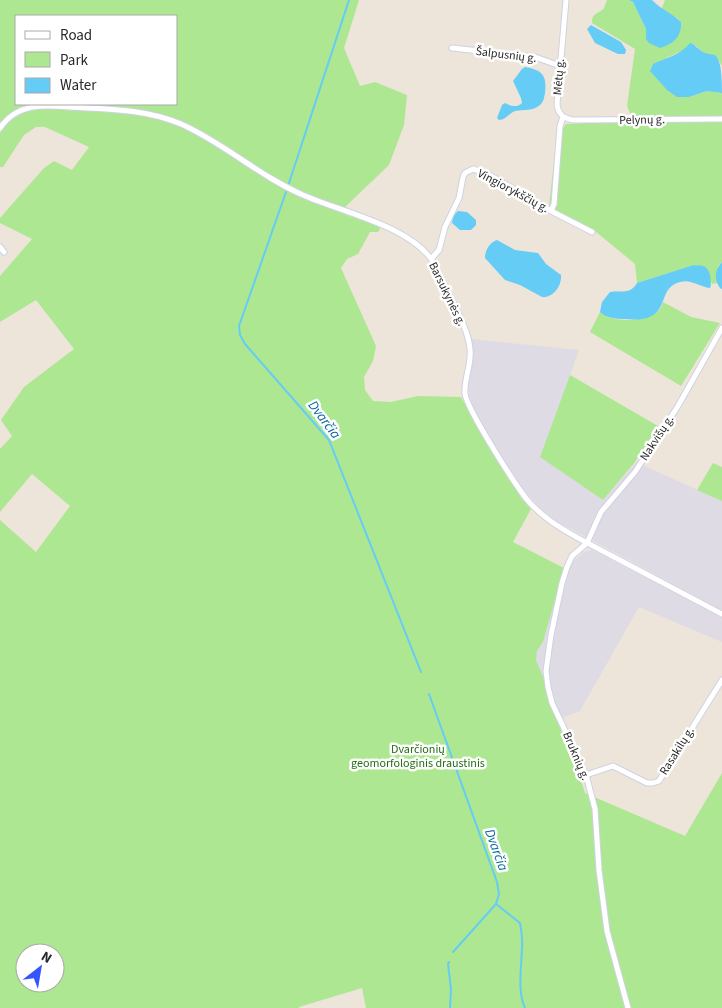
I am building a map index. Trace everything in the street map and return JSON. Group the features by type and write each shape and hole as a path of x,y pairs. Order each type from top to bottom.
{"street":[{"name":"Mėtų g.","path":"551,211 554,204 560,126 563,117 558,111 557,104 566,0"},
{"name":"Šalpusnių g.","path":"452,48 535,57 560,66"},
{"name":"Barsukynės g.","path":"0,128 16,112 35,106 124,110 163,118 196,132 278,183 405,236 418,245 431,259 468,339 470,361 464,394 505,468 530,504 553,522 588,543 722,614"},
{"name":"Pelynų g.","path":"563,117 572,120 722,119"},
{"name":"Vingiorykščių g.","path":"431,259 439,250 445,227 459,198 462,177 468,170 486,173 551,211 592,232"},
{"name":"Nakvišų g.","path":"588,543 600,512 635,472 678,406 722,328"},
{"name":"Bruknių g.","path":"588,543 572,556 567,567 551,635 546,671 552,703 586,775 595,809 599,870 607,930 628,1008"},
{"name":"Rasakilų g.","path":"586,775 613,766 647,783 659,781 722,680"}],"shaded area":[{"path":"471,339 579,350 541,457 603,500 636,462 722,501 722,610 558,522 526,493 500,455 474,409 470,398 468,387 472,355"},
{"path":"592,550 722,617 722,642 639,607 580,711 556,720 536,660 537,651 543,642 558,586 571,563 584,552"}],"green space":[{"name":"Dvarčionių geomorfologinis draustinis","path":"0,0 359,0 344,48 360,86 375,82 407,95 404,125 389,165 344,208 344,214 381,227 378,232 370,232 358,254 347,259 341,268 376,346 373,361 364,377 365,390 373,401 391,402 418,396 461,397 521,498 531,509 513,542 564,568 543,642 537,651 536,660 543,677 549,702 574,758 585,793 685,836 722,773 722,1008 366,1008 362,988 299,1008 0,1008 0,520 36,552 70,506 32,474 0,512 0,449 12,436 1,420 24,387 74,349 36,300 0,322 0,276 32,239 0,223 0,218 44,168 54,161 72,170 89,147 45,127 36,127 24,135 3,167 0,167 0,133 2,130 0,128"},
{"path":"607,0 629,0 633,2 646,29 646,39 681,22 661,10 665,0 722,0 722,66 716,56 704,53 695,45 666,58 689,97 707,91 722,93 722,262 718,266 717,283 712,284 707,269 686,268 637,283 635,264 595,231 549,206 557,136 566,124 630,121 630,113 627,106 635,49 592,23 593,17 604,8"},
{"path":"663,302 691,317 720,323 681,386 590,332 600,312 612,318 628,320 644,318 657,312"},
{"path":"570,375 658,426 635,462 603,500 540,457"},
{"path":"713,463 722,467 722,501 697,490"}],"water":[{"path":"629,0 652,0 678,19 681,22 681,27 676,39 660,48 649,43 646,39 646,29 633,2"},
{"path":"591,25 621,42 626,50 625,54 618,54 595,43 587,29"},
{"path":"690,43 703,52 715,55 717,58 721,72 722,93 707,91 689,97 677,97 667,90 650,71 653,64 678,53"},
{"path":"525,67 540,72 544,78 545,93 543,102 535,108 515,111 499,120 497,118 502,105 505,103 516,106 522,103 513,81"},
{"path":"458,211 467,212 476,220 476,225 471,230 460,230 452,223 453,216"},
{"path":"497,240 515,250 538,253 546,264 561,275 560,283 556,290 550,296 542,297 520,285 505,280 485,258 488,247"},
{"path":"722,262 721,289 717,283 716,276 717,269"},
{"path":"694,265 706,267 711,279 710,288 692,282 680,282 667,291 658,311 651,316 641,319 615,318 605,316 600,312 602,302 610,292 628,291 637,283"}],"waterway":[{"name":"Dvarčia","path":"289,183 349,0"},
{"name":"Dvarčia","path":"286,192 239,326 240,335 245,344 329,440 421,672"},
{"name":"Dvarčia","path":"429,694 497,882 499,894 496,904 520,923 522,934 520,983 525,1008"},
{"path":"453,952 496,904"},
{"path":"449,962 450,1008"}]}
